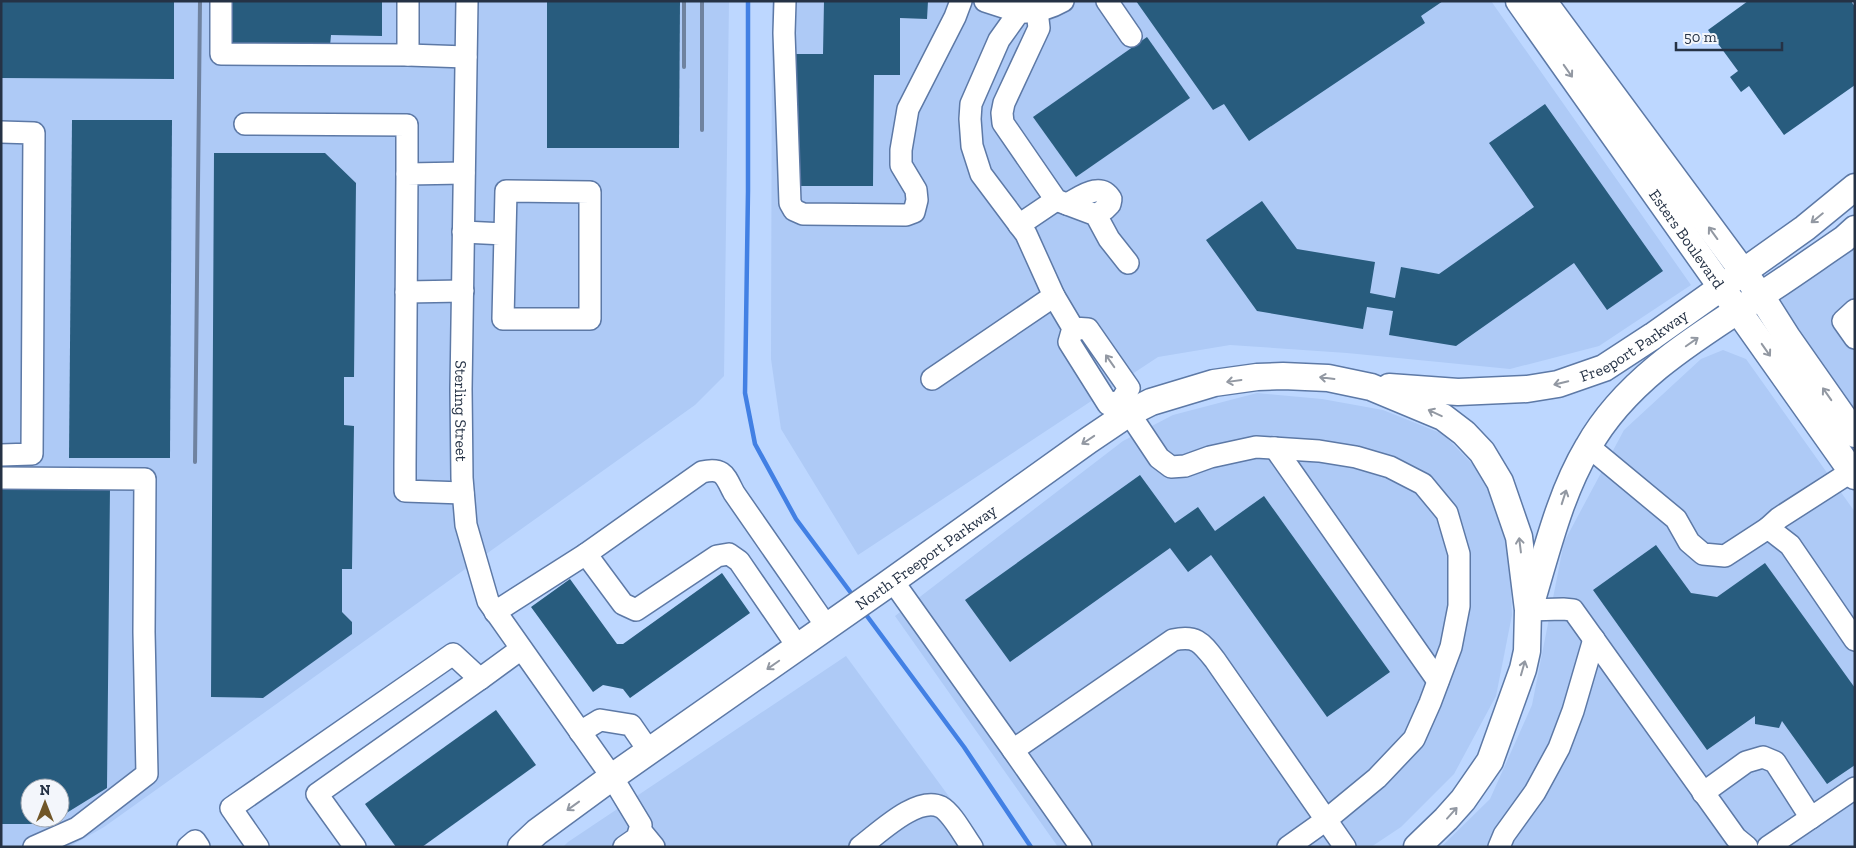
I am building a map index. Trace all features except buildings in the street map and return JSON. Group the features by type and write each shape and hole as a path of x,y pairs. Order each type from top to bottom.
{"main road":[{"name":"Esters Boulevard","path":"1519,1 1732,280 1761,296 1787,338 1855,434"},
{"name":"Esters Boulevard","path":"1543,1 1732,280 1738,310 1853,474"},
{"name":"Freeport Parkway","path":"1371,387 1458,392 1496,392 1558,384 1604,368 1653,336 1805,228 1855,187"},
{"name":"Freeport Parkway","path":"1528,610 1570,480 1597,432 1621,401 1653,371 1738,310 1844,239 1855,229"},
{"name":"North Freeport Parkway","path":"521,847 537,832 612,777 1089,440 1125,407 1151,402 1214,383 1257,377 1310,376 1349,381 1371,387"},
{"path":"1371,387 1443,417 1464,433 1482,452 1500,482 1519,537 1528,610 1527,651 1523,669 1490,761 1463,800 1417,847"}],"street":[{"path":"221,1 221,54 466,57"},
{"path":"408,1 408,55"},
{"name":"Sterling Street","path":"467,1 461,389 463,493 466,525 488,601 612,777 641,825 640,830 654,847"},
{"path":"785,1 784,32 790,203 794,210 803,214 906,215 914,212 917,200 916,190 901,165 901,150 908,109 955,17 961,1"},
{"path":"986,1 1027,8 1051,8 1063,1"},
{"path":"1107,1 1131,36"},
{"path":"1027,8 1039,28 1004,103 1003,123 1061,202 1096,215 1109,239 1128,263"},
{"path":"1027,8 999,40 971,104 972,146 981,174 1026,234 1054,296 1073,328 1088,329 1129,388 1125,407 1159,458 1171,467 1185,466 1210,457 1256,447 1319,451 1356,457 1390,467 1423,484 1447,513 1459,554 1459,606 1451,647 1414,739 1377,778 1326,820 1288,847"},
{"path":"245,124 407,125 405,491 463,493"},
{"path":"1,132 34,133 32,454 1,455"},
{"path":"406,174 464,173"},
{"path":"506,192 590,192 590,319 503,319 504,234 506,192"},
{"path":"1019,225 1061,202"},
{"path":"463,232 504,234"},
{"path":"406,292 462,291"},
{"path":"932,378 1054,296"},
{"path":"1855,310 1843,321 1855,338"},
{"path":"1588,446 1676,519 1689,542 1703,554 1725,556 1768,528 1778,518 1853,474"},
{"path":"1275,448 1438,681"},
{"path":"495,612 586,554 702,472 714,469 724,474 734,493 827,626"},
{"path":"1,478 145,479 144,632 147,774 77,828 34,847"},
{"path":"1768,528 1790,545 1855,640"},
{"path":"586,554 623,604 636,610 717,556 729,554 739,561 798,647"},
{"path":"889,583 1013,750 1081,847"},
{"path":"1528,610 1573,610 1736,838 1747,847"},
{"path":"1013,750 1173,640 1185,638 1199,642 1211,655 1345,847"},
{"path":"1499,847 1504,835 1535,792 1559,748 1573,711 1594,639"},
{"path":"355,847 317,794 480,680 521,649"},
{"path":"258,847 231,808 452,654 480,680"},
{"path":"580,732 600,720 631,725 649,751"},
{"path":"1703,793 1746,762 1763,757 1775,762 1811,818"},
{"path":"1768,847 1855,788"},
{"path":"860,847 911,810 921,806 932,805 941,807 948,813 972,847"},
{"path":"624,847 637,838 640,830"},
{"path":"188,847 195,842 199,847"}],"shaded area":[{"path":"1,1 729,1 724,376 695,405 104,827 69,847 1,847"},
{"path":"772,1 1491,1 1691,285 1599,346 1510,369 1347,353 1230,345 1158,357 858,555 781,429 771,359"},
{"path":"1855,239 1855,423 1777,304 1787,291"},
{"path":"1723,350 1746,359 1855,512 1855,847 1441,847 1490,799 1532,705 1564,542 1624,430 1701,359"},
{"path":"1257,393 1322,399 1383,410 1443,434 1484,476 1509,547 1512,615 1496,696 1454,774 1401,827 1371,847 1058,847 895,616 1123,441 1173,415"},
{"path":"846,656 986,847 563,847 568,842"}],"waterway":[{"path":"748,1 745,393 755,444 796,519 854,597"},
{"path":"864,612 964,747 1031,847"}],"railway":[{"path":"195,462 200,1"},
{"path":"684,1 684,67"},
{"path":"702,1 702,130"}]}
